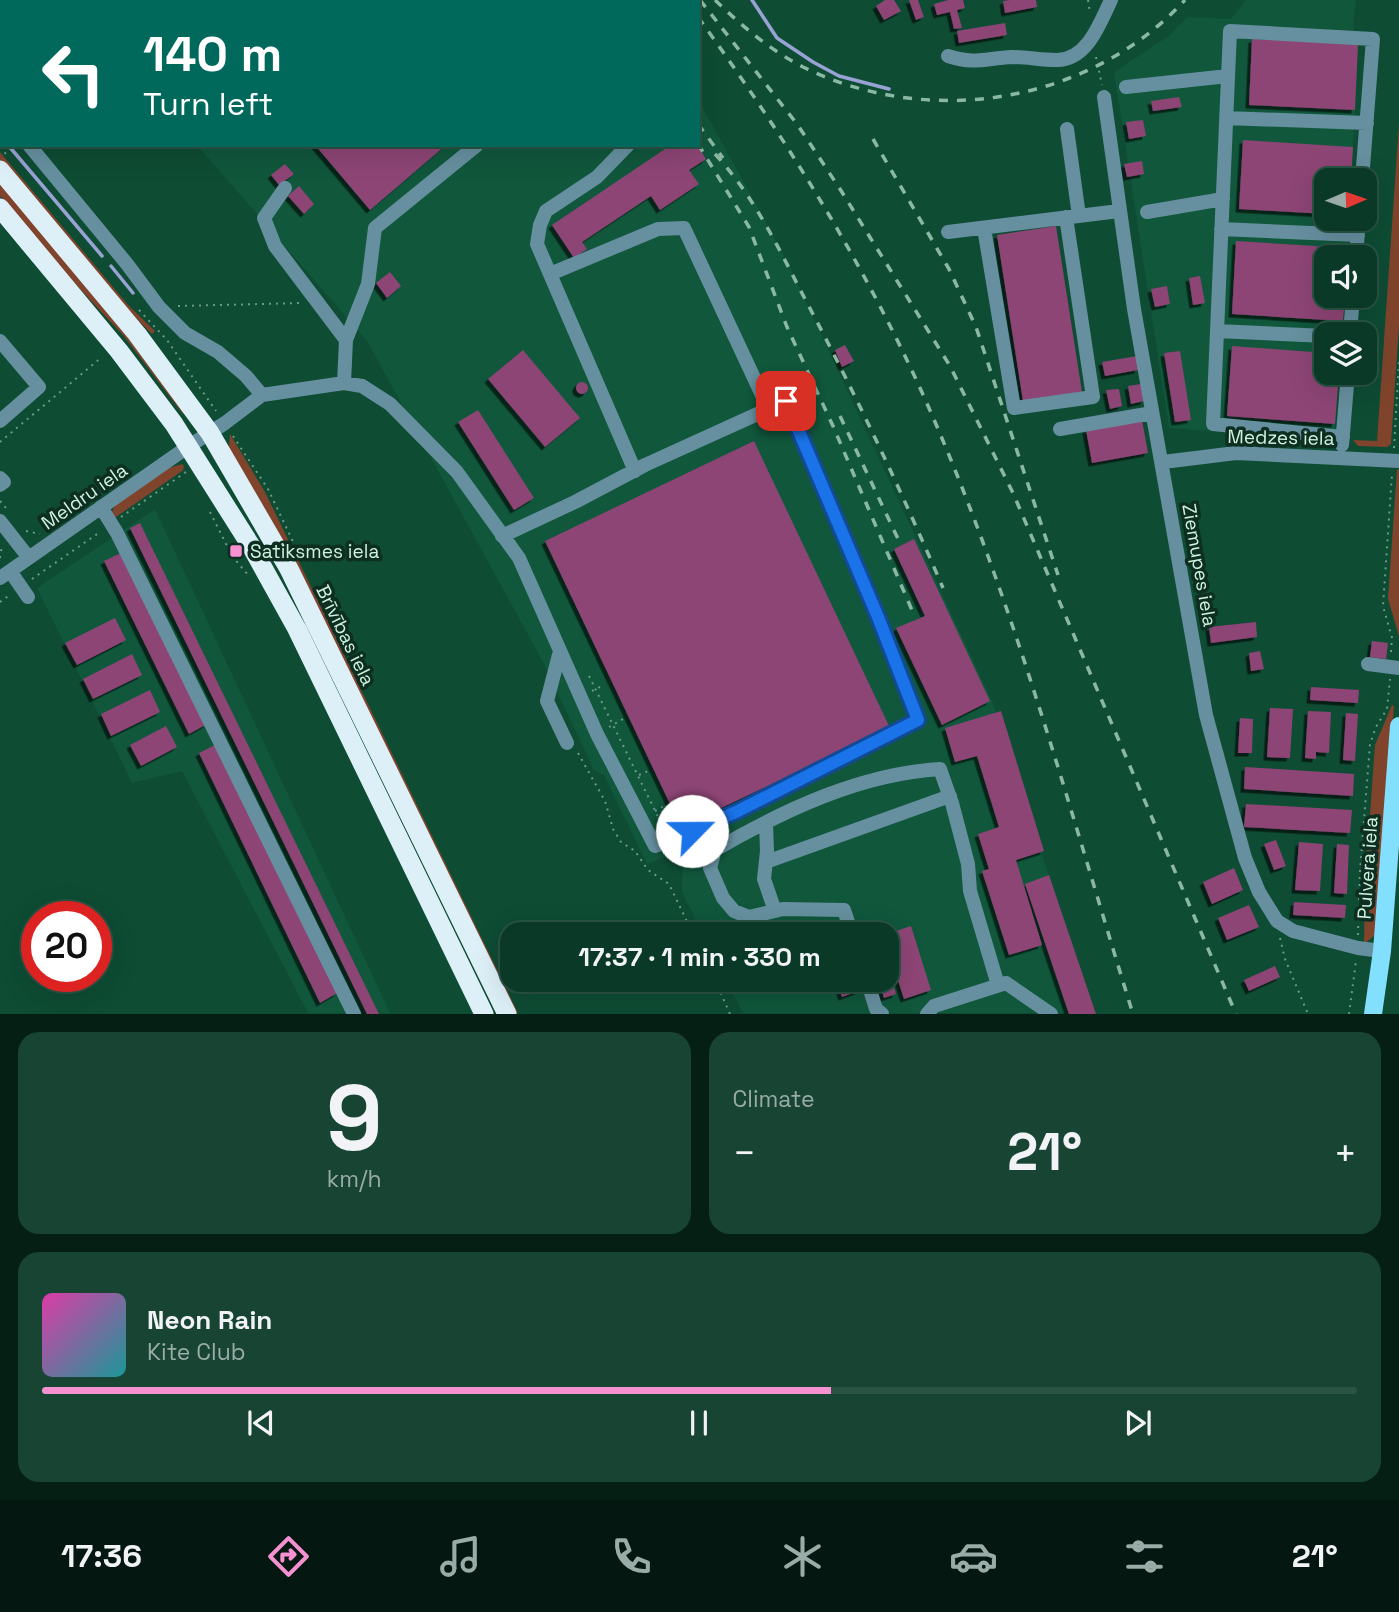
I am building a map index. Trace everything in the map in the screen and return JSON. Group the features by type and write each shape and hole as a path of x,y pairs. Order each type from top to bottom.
{"highway":[{"name":"Brīvības iela","path":"0,170 137,334 209,433 289,569 507,1013"},
{"path":"0,208 119,351 189,446 251,546 297,629 484,1013"}],"main road":[{"name":"Pulvera iela","path":"1373,1013 1382,951 1399,726"}],"street":[{"path":"948,56 981,62 1011,57 1060,61 1080,52 1093,37 1111,0"},
{"path":"1343,437 1213,425 1230,31 1373,38 1363,168"},
{"path":"1126,87 1228,76"},
{"name":"Ziemupes iela","path":"1104,97 1119,211 1152,414 1163,462 1206,715 1245,858 1259,892 1277,920 1293,931 1358,948 1382,951"},
{"path":"1226,118 1367,123"},
{"path":"984,228 1014,408 1093,397 1073,217 1067,129"},
{"path":"31,147 159,307 185,334 218,352 237,368 262,395 344,383 362,386 390,404 457,472 502,536 519,558 597,734 655,846 736,812 918,720 878,617 786,401 502,536"},
{"path":"344,383 346,340 368,284 375,228 475,147"},
{"path":"626,147 597,177 546,211 540,225 537,244 635,471"},
{"path":"285,188 264,218 275,246 346,340"},
{"path":"1147,212 1223,199"},
{"path":"948,232 1119,211"},
{"path":"550,274 658,229 684,228 769,410"},
{"path":"1221,229 1358,235"},
{"path":"1357,245 1358,231"},
{"path":"1217,331 1314,336"},
{"path":"0,341 39,387 0,421"},
{"path":"1341,458 1347,385"},
{"name":"Meldru iela","path":"5,575 262,395"},
{"path":"1060,429 1152,414"},
{"name":"Medzes iela","path":"1163,462 1236,453 1399,461"},
{"path":"0,478 4,482 0,485"},
{"path":"102,507 354,1013"},
{"path":"4,515 29,558"},
{"path":"5,575 24,592"},
{"path":"560,650 547,701 566,743"},
{"path":"1367,664 1399,668"},
{"path":"848,922 844,910 783,909 749,916 734,911 723,898 710,867 715,850 812,800 844,788 876,779 940,769 968,864 970,891 998,985"},
{"path":"766,862 950,796"},
{"path":"766,823 764,879 775,911"},
{"path":"927,1013 934,1006 1006,983 1051,1013"},
{"path":"871,992 876,1009 882,1013"}],"path":[{"path":"159,307 317,303"},
{"path":"0,442 105,354"},
{"path":"0,602 24,592 111,524 189,470"},
{"path":"0,500 4,515"},
{"path":"21,526 30,533 46,532"},
{"path":"589,676 670,840"},
{"path":"597,734 623,719"},
{"path":"566,743 577,752 606,801 613,829 621,842 635,851 648,870 669,884 687,922"},
{"path":"655,811 666,805"},
{"path":"1279,937 1285,959 1308,1013"},
{"path":"1349,1013 1357,959"},
{"path":"720,992 730,1013"}],"shaded area":[{"path":"1246,0 1356,0 1353,26 1358,44 1352,168 1314,168 1314,231 1348,231 1347,245 1314,245 1314,308 1344,308 1343,322 1314,322 1314,385 1338,385 1334,440 1169,428 1114,72 1170,35 1187,17 1231,19"},
{"path":"700,103 786,259 993,703 1093,1013 743,1013 732,992 899,992 899,922 697,922 682,892 683,849 647,864 604,775 594,770 543,662 367,341 199,147 700,147"},
{"path":"1399,124 1399,325 1391,444 1387,447 1358,446 1353,440 1377,441"},
{"path":"0,152 128,305 155,331 152,334 124,307 0,160"},
{"path":"0,180 188,411 183,414 123,335 0,196"},
{"path":"230,434 265,492 500,976 500,985 229,447"},
{"path":"183,464 182,471 113,519 114,506 168,468"},
{"path":"1397,469 1399,470 1399,636 1388,599"},
{"path":"155,509 390,1013 308,1013 182,771 132,783 37,588"},
{"path":"1392,705 1378,922 1374,936 1364,944 1365,883 1375,745"},
{"path":"503,992 508,992 518,1013 514,1013"}],"building":[{"path":"885,0 894,0 901,11 884,20 876,6"},
{"path":"909,0 918,0 924,17 916,20"},
{"path":"963,0 965,8 957,10 962,28 954,29 950,12 937,15 934,4"},
{"path":"1036,0 1037,7 1005,13 1003,1"},
{"path":"1005,23 1007,35 959,43 957,31"},
{"path":"1252,39 1358,44 1355,110 1249,105"},
{"path":"1179,97 1182,107 1153,111 1151,101"},
{"path":"1143,120 1146,136 1129,139 1126,122"},
{"path":"1243,140 1353,147 1352,168 1314,168 1314,213 1239,209"},
{"path":"317,147 444,147 370,210"},
{"path":"668,147 698,147 706,159 689,170 699,184 660,210 651,196 582,242 587,249 574,258 552,225"},
{"path":"1142,161 1144,174 1127,177 1124,164"},
{"path":"285,164 294,174 279,185 271,175"},
{"path":"299,186 314,204 304,214 288,196"},
{"path":"1056,226 1082,392 1023,401 997,235"},
{"path":"1236,241 1314,246 1314,308 1344,308 1343,321 1232,314"},
{"path":"390,272 401,286 387,298 376,283"},
{"path":"1200,276 1205,303 1193,305 1189,278"},
{"path":"1167,286 1170,304 1155,307 1151,289"},
{"path":"845,345 854,361 842,367 835,350"},
{"path":"1232,346 1314,352 1314,385 1338,385 1335,424 1227,416"},
{"path":"523,350 580,418 545,447 488,379"},
{"path":"1180,351 1191,420 1175,422 1164,353"},
{"path":"1137,356 1138,370 1105,376 1102,362"},
{"path":"794,380 802,396 790,402 783,385"},
{"path":"577,383 587,383 587,393 577,393"},
{"path":"1141,384 1144,401 1131,404 1128,386"},
{"path":"1119,389 1122,406 1110,409 1106,390"},
{"path":"478,410 534,498 514,510 458,422"},
{"path":"1142,420 1148,453 1092,463 1086,430"},
{"path":"754,441 890,728 681,827 545,541"},
{"path":"140,523 379,1014 367,1014 130,528"},
{"path":"914,539 990,701 942,725 896,628 925,616 894,549"},
{"path":"123,552 207,724 189,734 104,561"},
{"path":"115,618 126,640 77,665 65,643"},
{"path":"1256,622 1257,637 1211,643 1209,627"},
{"path":"1372,641 1388,643 1386,659 1370,657"},
{"path":"1260,651 1264,669 1251,671 1249,653"},
{"path":"132,654 142,675 93,699 83,679"},
{"path":"1311,687 1359,690 1358,703 1310,700"},
{"path":"150,690 160,712 111,736 101,714"},
{"path":"1270,708 1293,709 1290,758 1267,757"},
{"path":"1001,711 1044,851 1016,860 1042,945 1009,955 982,871 989,869 978,834 999,827 977,756 955,762 945,728"},
{"path":"1308,711 1331,712 1329,753 1316,752 1316,759 1305,758"},
{"path":"1346,713 1358,714 1355,761 1343,760"},
{"path":"1240,718 1253,719 1252,753 1238,753"},
{"path":"166,726 177,747 141,766 130,745"},
{"path":"217,744 337,993 320,1003 199,753"},
{"path":"1245,767 1354,774 1353,796 1244,789"},
{"path":"1246,804 1352,810 1350,833 1244,827"},
{"path":"1276,840 1286,866 1274,870 1264,844"},
{"path":"1299,842 1323,844 1320,891 1295,890"},
{"path":"1337,844 1349,845 1347,894 1334,893"},
{"path":"1234,868 1243,890 1212,904 1203,882"},
{"path":"1049,875 1096,1014 1069,1014 1025,884"},
{"path":"1294,902 1346,905 1345,918 1293,915"},
{"path":"1249,905 1259,927 1227,940 1218,918"},
{"path":"911,926 931,990 904,999 899,983 899,930"},
{"path":"1275,966 1280,977 1249,991 1244,980"},
{"path":"840,992 856,992 842,997"},
{"path":"882,992 895,992 896,994 884,998"}],"waterway":[{"path":"752,0 777,38 813,62 839,76 889,89"},
{"path":"10,147 102,256"},
{"path":"111,266 133,293"}],"railway":[{"path":"700,0 797,124 950,366 1013,493 1236,1014"},
{"path":"715,0 757,37 803,67 852,86 902,97 954,100 1005,96 1055,83 1103,63 1146,35 1185,0"},
{"path":"700,20 762,108 821,202 876,299 925,399 957,474 1013,626 1133,1014"},
{"path":"700,127 723,158"},
{"path":"873,139 949,269 976,327 1058,575"},
{"path":"700,147 749,227 787,327 833,426 914,615"},
{"path":"715,154 754,205 785,261 877,442 943,588"},
{"path":"840,416 900,543"}],"place":[{"name":"Satiksmes iela","path":"236,551"}],"route":[{"path":"692,831 736,812 918,720 878,617 786,401"}]}
